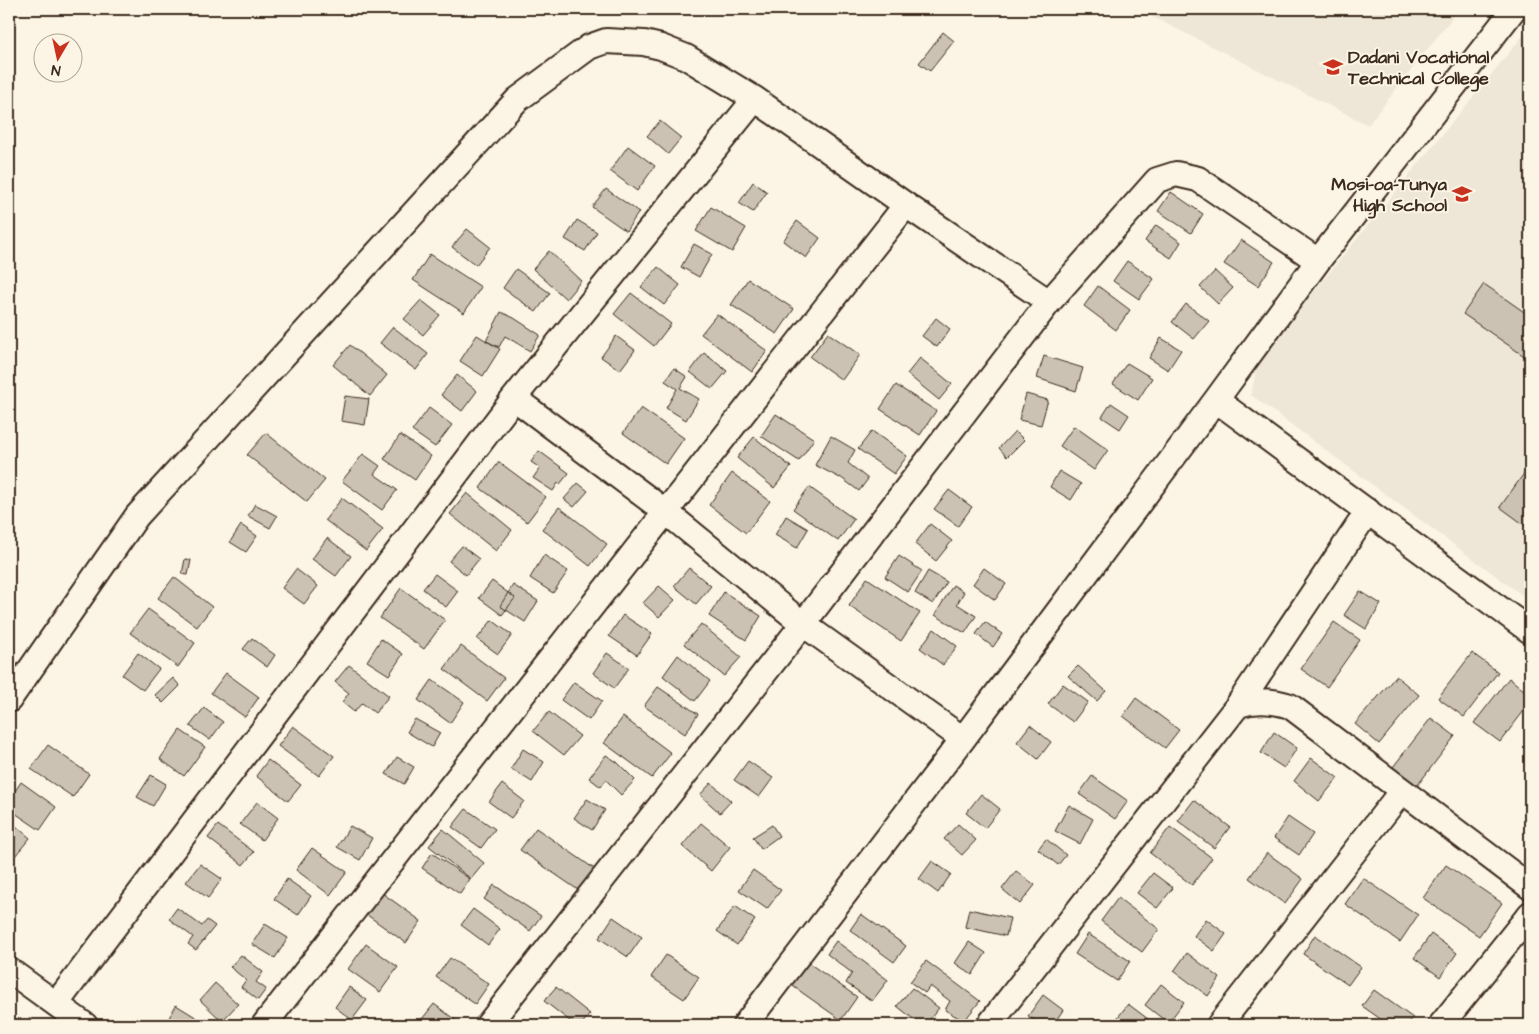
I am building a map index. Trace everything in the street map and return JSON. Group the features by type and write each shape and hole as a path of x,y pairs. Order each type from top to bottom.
{"street":[{"path":"755,1022 1318,261 1514,9"},
{"path":"9,700 137,516 518,100 589,47 606,42 644,43 686,57 756,100 1049,302"},
{"path":"56,1004 514,398 756,100"},
{"path":"488,1025 803,624 1049,302 1157,180 1176,174 1198,179 1318,261"},
{"path":"264,1025 906,205"},
{"path":"514,398 666,512 803,624 963,739"},
{"path":"1216,400 1530,631"},
{"path":"989,1025 1238,704 1368,511"},
{"path":"1238,704 1250,701 1263,701 1277,702 1290,706 1530,887"},
{"path":"1219,1025 1402,792"},
{"path":"1441,1025 1530,914"},
{"path":"9,970 85,1025"}],"shaded area":[{"name":"Dadani Vocational Technical College","path":"1137,9 1459,9 1368,125"},
{"name":"Mosi-oa-Tunya High School","path":"1530,27 1530,601 1251,395 1258,360"}],"building":[{"path":"943,32 954,41 930,71 919,63"},
{"path":"660,121 681,138 668,154 647,136"},
{"path":"628,146 655,166 637,191 610,171"},
{"path":"753,182 767,192 753,212 739,203"},
{"path":"606,189 639,212 626,231 592,207"},
{"path":"1171,192 1203,214 1191,233 1158,211"},
{"path":"711,207 746,228 732,252 696,231"},
{"path":"577,220 597,232 585,251 565,239"},
{"path":"797,221 820,238 806,258 783,241"},
{"path":"1156,225 1181,242 1171,258 1145,241"},
{"path":"467,229 490,247 476,265 452,247"},
{"path":"1241,240 1274,262 1258,286 1224,264"},
{"path":"694,244 712,254 699,277 681,267"},
{"path":"549,251 581,281 566,299 533,269"},
{"path":"430,254 481,287 464,313 413,280"},
{"path":"1127,261 1154,279 1139,299 1113,281"},
{"path":"658,267 680,285 664,305 641,287"},
{"path":"516,269 550,293 536,312 503,288"},
{"path":"1215,271 1233,288 1218,304 1200,287"},
{"path":"748,279 794,309 777,334 731,305"},
{"path":"1484,284 1530,316 1530,360 1463,314"},
{"path":"1098,286 1130,310 1116,330 1084,306"},
{"path":"631,293 671,324 654,346 614,314"},
{"path":"421,300 440,315 423,335 404,319"},
{"path":"1186,304 1209,321 1194,339 1172,322"},
{"path":"501,312 540,335 530,351 505,336 499,347 486,341"},
{"path":"717,314 767,351 752,372 701,334"},
{"path":"936,318 950,329 937,347 922,336"},
{"path":"393,327 428,354 416,370 380,343"},
{"path":"828,333 860,355 842,380 810,357"},
{"path":"477,335 500,349 483,376 460,361"},
{"path":"616,336 635,350 620,370 601,357"},
{"path":"1161,338 1181,350 1168,370 1149,358"},
{"path":"350,345 387,375 370,396 333,365"},
{"path":"704,353 727,371 712,389 690,372"},
{"path":"1044,356 1083,368 1076,391 1037,378"},
{"path":"920,358 952,384 939,400 907,374"},
{"path":"1127,363 1152,378 1138,400 1113,384"},
{"path":"674,368 687,377 680,388 699,399 686,420 666,408 677,389 665,381"},
{"path":"457,375 477,391 462,411 441,395"},
{"path":"896,385 936,411 920,435 880,409"},
{"path":"1026,394 1048,400 1041,425 1019,420"},
{"path":"345,396 369,399 365,425 341,421"},
{"path":"1111,403 1129,415 1120,429 1102,417"},
{"path":"429,408 452,425 435,447 412,431"},
{"path":"641,408 684,438 666,464 623,433"},
{"path":"776,414 814,439 799,461 761,436"},
{"path":"1074,426 1108,450 1094,470 1060,446"},
{"path":"872,431 907,456 894,474 858,449"},
{"path":"1015,431 1024,440 1007,457 999,448"},
{"path":"266,433 325,480 307,502 247,455"},
{"path":"400,435 431,456 415,480 384,459"},
{"path":"831,436 855,450 848,463 868,479 859,491 840,477 815,465"},
{"path":"754,437 791,467 774,488 737,458"},
{"path":"539,451 569,473 560,484 558,483 553,491 533,478 540,468 531,462"},
{"path":"363,454 380,466 374,474 397,490 382,510 342,481"},
{"path":"499,462 546,497 527,522 480,488"},
{"path":"1528,468 1530,469 1530,529 1500,507"},
{"path":"1059,471 1081,484 1071,500 1050,487"},
{"path":"732,473 770,501 746,533 709,505"},
{"path":"578,483 588,491 574,507 564,499"},
{"path":"809,487 854,519 838,541 793,509"},
{"path":"949,490 972,507 958,526 934,509"},
{"path":"467,493 512,530 496,551 450,514"},
{"path":"342,498 383,529 366,551 325,520"},
{"path":"255,504 277,516 270,528 248,516"},
{"path":"559,507 607,544 590,566 542,529"},
{"path":"786,516 808,529 797,548 775,535"},
{"path":"930,524 952,541 936,561 915,544"},
{"path":"241,525 257,536 246,552 230,542"},
{"path":"327,538 351,556 336,576 312,559"},
{"path":"462,546 479,559 466,575 449,561"},
{"path":"544,555 568,571 553,593 530,578"},
{"path":"899,556 922,571 908,592 885,577"},
{"path":"185,559 191,560 188,575 182,574"},
{"path":"689,568 711,586 696,604 674,586"},
{"path":"984,568 1006,584 995,600 973,584"},
{"path":"296,569 318,586 304,604 282,588"},
{"path":"928,571 947,582 933,604 915,593"},
{"path":"435,574 458,591 446,607 423,589"},
{"path":"174,577 212,607 197,627 158,598"},
{"path":"867,578 920,613 901,641 849,606"},
{"path":"492,581 515,598 502,615 479,598"},
{"path":"513,585 538,601 525,622 500,606"},
{"path":"953,585 964,592 957,604 976,616 965,633 935,615"},
{"path":"659,586 675,600 659,617 643,603"},
{"path":"401,588 445,620 424,649 380,618"},
{"path":"1360,591 1381,604 1366,629 1344,615"},
{"path":"724,592 761,616 746,640 709,616"},
{"path":"148,609 195,643 178,667 130,633"},
{"path":"623,615 652,634 637,655 609,636"},
{"path":"492,620 512,635 498,654 477,639"},
{"path":"985,622 1002,634 993,647 976,634"},
{"path":"1334,622 1360,640 1327,687 1301,669"},
{"path":"701,624 741,657 724,676 684,644"},
{"path":"934,629 957,646 943,665 920,648"},
{"path":"252,638 275,655 267,667 243,649"},
{"path":"381,639 403,654 389,675 367,661"},
{"path":"461,646 504,678 487,701 444,669"},
{"path":"138,653 159,669 143,690 122,675"},
{"path":"607,653 629,668 614,688 593,673"},
{"path":"1472,653 1498,672 1464,717 1438,698"},
{"path":"678,655 710,681 695,701 663,676"},
{"path":"349,665 389,696 375,713 362,703 354,712 342,702 349,693 335,682"},
{"path":"1078,666 1106,691 1097,701 1068,676"},
{"path":"226,673 259,697 245,717 211,693"},
{"path":"1396,676 1419,695 1379,744 1355,724"},
{"path":"173,678 180,686 163,703 155,695"},
{"path":"1509,678 1530,695 1530,703 1500,742 1474,723"},
{"path":"432,680 464,702 450,723 418,700"},
{"path":"574,682 602,701 589,720 561,700"},
{"path":"1063,684 1088,702 1073,722 1048,704"},
{"path":"658,687 698,714 685,734 644,706"},
{"path":"1136,698 1179,730 1165,748 1123,716"},
{"path":"204,708 223,722 210,740 190,726"},
{"path":"549,712 580,736 564,755 533,731"},
{"path":"623,717 671,753 652,778 604,743"},
{"path":"1431,718 1455,736 1417,786 1393,767"},
{"path":"415,719 440,733 432,747 407,732"},
{"path":"1030,725 1051,742 1038,759 1017,742"},
{"path":"293,726 334,756 319,776 278,746"},
{"path":"180,730 205,747 184,776 160,759"},
{"path":"1274,732 1297,748 1284,768 1261,753"},
{"path":"48,745 89,774 73,797 31,769"},
{"path":"523,749 544,762 532,782 511,769"},
{"path":"606,755 617,762 635,780 621,795 606,780 601,787 589,778"},
{"path":"397,757 414,767 404,784 386,774"},
{"path":"1311,758 1338,778 1319,801 1294,781"},
{"path":"268,760 301,785 288,801 256,776"},
{"path":"748,761 773,778 759,797 734,780"},
{"path":"151,775 166,784 153,806 137,797"},
{"path":"1092,776 1128,801 1115,819 1079,794"},
{"path":"21,782 56,807 40,830 9,809 9,800"},
{"path":"711,783 731,801 720,813 700,795"},
{"path":"502,784 524,801 511,818 489,802"},
{"path":"981,794 1000,809 985,828 966,813"},
{"path":"587,799 605,810 592,830 574,818"},
{"path":"1194,800 1230,827 1214,848 1178,821"},
{"path":"257,802 278,818 262,840 240,824"},
{"path":"1069,805 1093,819 1080,844 1055,831"},
{"path":"466,809 495,829 481,848 452,827"},
{"path":"1288,817 1313,834 1299,855 1274,838"},
{"path":"9,820 30,838 10,862 9,861"},
{"path":"701,823 730,847 711,871 682,846"},
{"path":"958,824 976,840 962,855 944,839"},
{"path":"218,825 254,852 243,865 208,838"},
{"path":"772,825 779,836 761,849 753,837"},
{"path":"350,826 372,838 360,860 337,847"},
{"path":"1170,827 1212,858 1192,885 1150,853"},
{"path":"536,828 596,870 581,892 520,850"},
{"path":"443,829 484,863 471,879 429,846"},
{"path":"1046,839 1066,855 1058,865 1038,849"},
{"path":"312,848 347,872 330,895 296,870"},
{"path":"432,853 470,879 460,894 422,868"},
{"path":"1267,853 1303,879 1285,904 1249,878"},
{"path":"932,861 951,874 938,893 919,879"},
{"path":"200,864 222,879 208,898 186,882"},
{"path":"1446,865 1502,903 1479,936 1423,898"},
{"path":"753,870 781,890 767,909 739,890"},
{"path":"1016,871 1035,885 1020,904 1002,889"},
{"path":"1153,873 1173,888 1157,908 1137,893"},
{"path":"1363,878 1418,915 1400,942 1345,904"},
{"path":"287,879 311,896 298,915 274,899"},
{"path":"494,885 541,916 530,931 484,899"},
{"path":"378,890 421,921 406,943 363,912"},
{"path":"1118,898 1159,929 1142,952 1101,921"},
{"path":"735,906 755,920 737,945 717,931"},
{"path":"177,908 202,926 207,920 215,926 196,950 188,944 193,937 169,919"},
{"path":"473,909 500,929 488,945 461,925"},
{"path":"969,909 1010,918 1006,936 965,927"},
{"path":"861,914 906,946 894,962 850,930"},
{"path":"613,917 642,937 628,957 599,938"},
{"path":"1206,919 1226,934 1214,951 1194,936"},
{"path":"265,924 288,938 275,958 252,944"},
{"path":"1088,934 1130,961 1117,981 1075,954"},
{"path":"1431,934 1457,953 1440,977 1414,958"},
{"path":"1315,935 1361,967 1348,985 1303,954"},
{"path":"836,941 888,980 872,1001 846,983 852,973 827,954"},
{"path":"969,942 986,953 972,975 955,963"},
{"path":"366,944 398,967 380,992 348,969"},
{"path":"1187,953 1220,978 1208,996 1174,971"},
{"path":"241,955 263,972 256,982 266,989 258,1000 241,987 246,980 230,967"},
{"path":"666,955 699,977 684,999 651,977"},
{"path":"450,958 489,984 475,1004 436,977"},
{"path":"803,959 857,997 841,1020 787,982"},
{"path":"926,961 980,1001 964,1021 945,1010 950,1001 930,986 925,993 910,982"},
{"path":"215,983 238,1004 222,1021 200,1000"},
{"path":"1161,984 1184,1002 1168,1023 1145,1005"},
{"path":"349,987 367,1000 352,1020 335,1007"},
{"path":"556,987 590,1014 581,1025 575,1025 544,1001"},
{"path":"912,988 939,1008 925,1025 921,1025 897,1006"},
{"path":"1374,990 1413,1018 1407,1025 1389,1025 1362,1006"},
{"path":"1043,995 1063,1010 1053,1025 1042,1025 1028,1016"},
{"path":"434,1004 462,1025 418,1024"},
{"path":"1128,1004 1156,1025 1112,1025"},
{"path":"176,1005 202,1021 200,1025 165,1025"},
{"path":"325,1017 336,1025 318,1025"}],"place":[{"name":"Dadani Vocational Technical College","path":"1333,67"},
{"name":"Mosi-oa-Tunya High School","path":"1462,194"}]}
